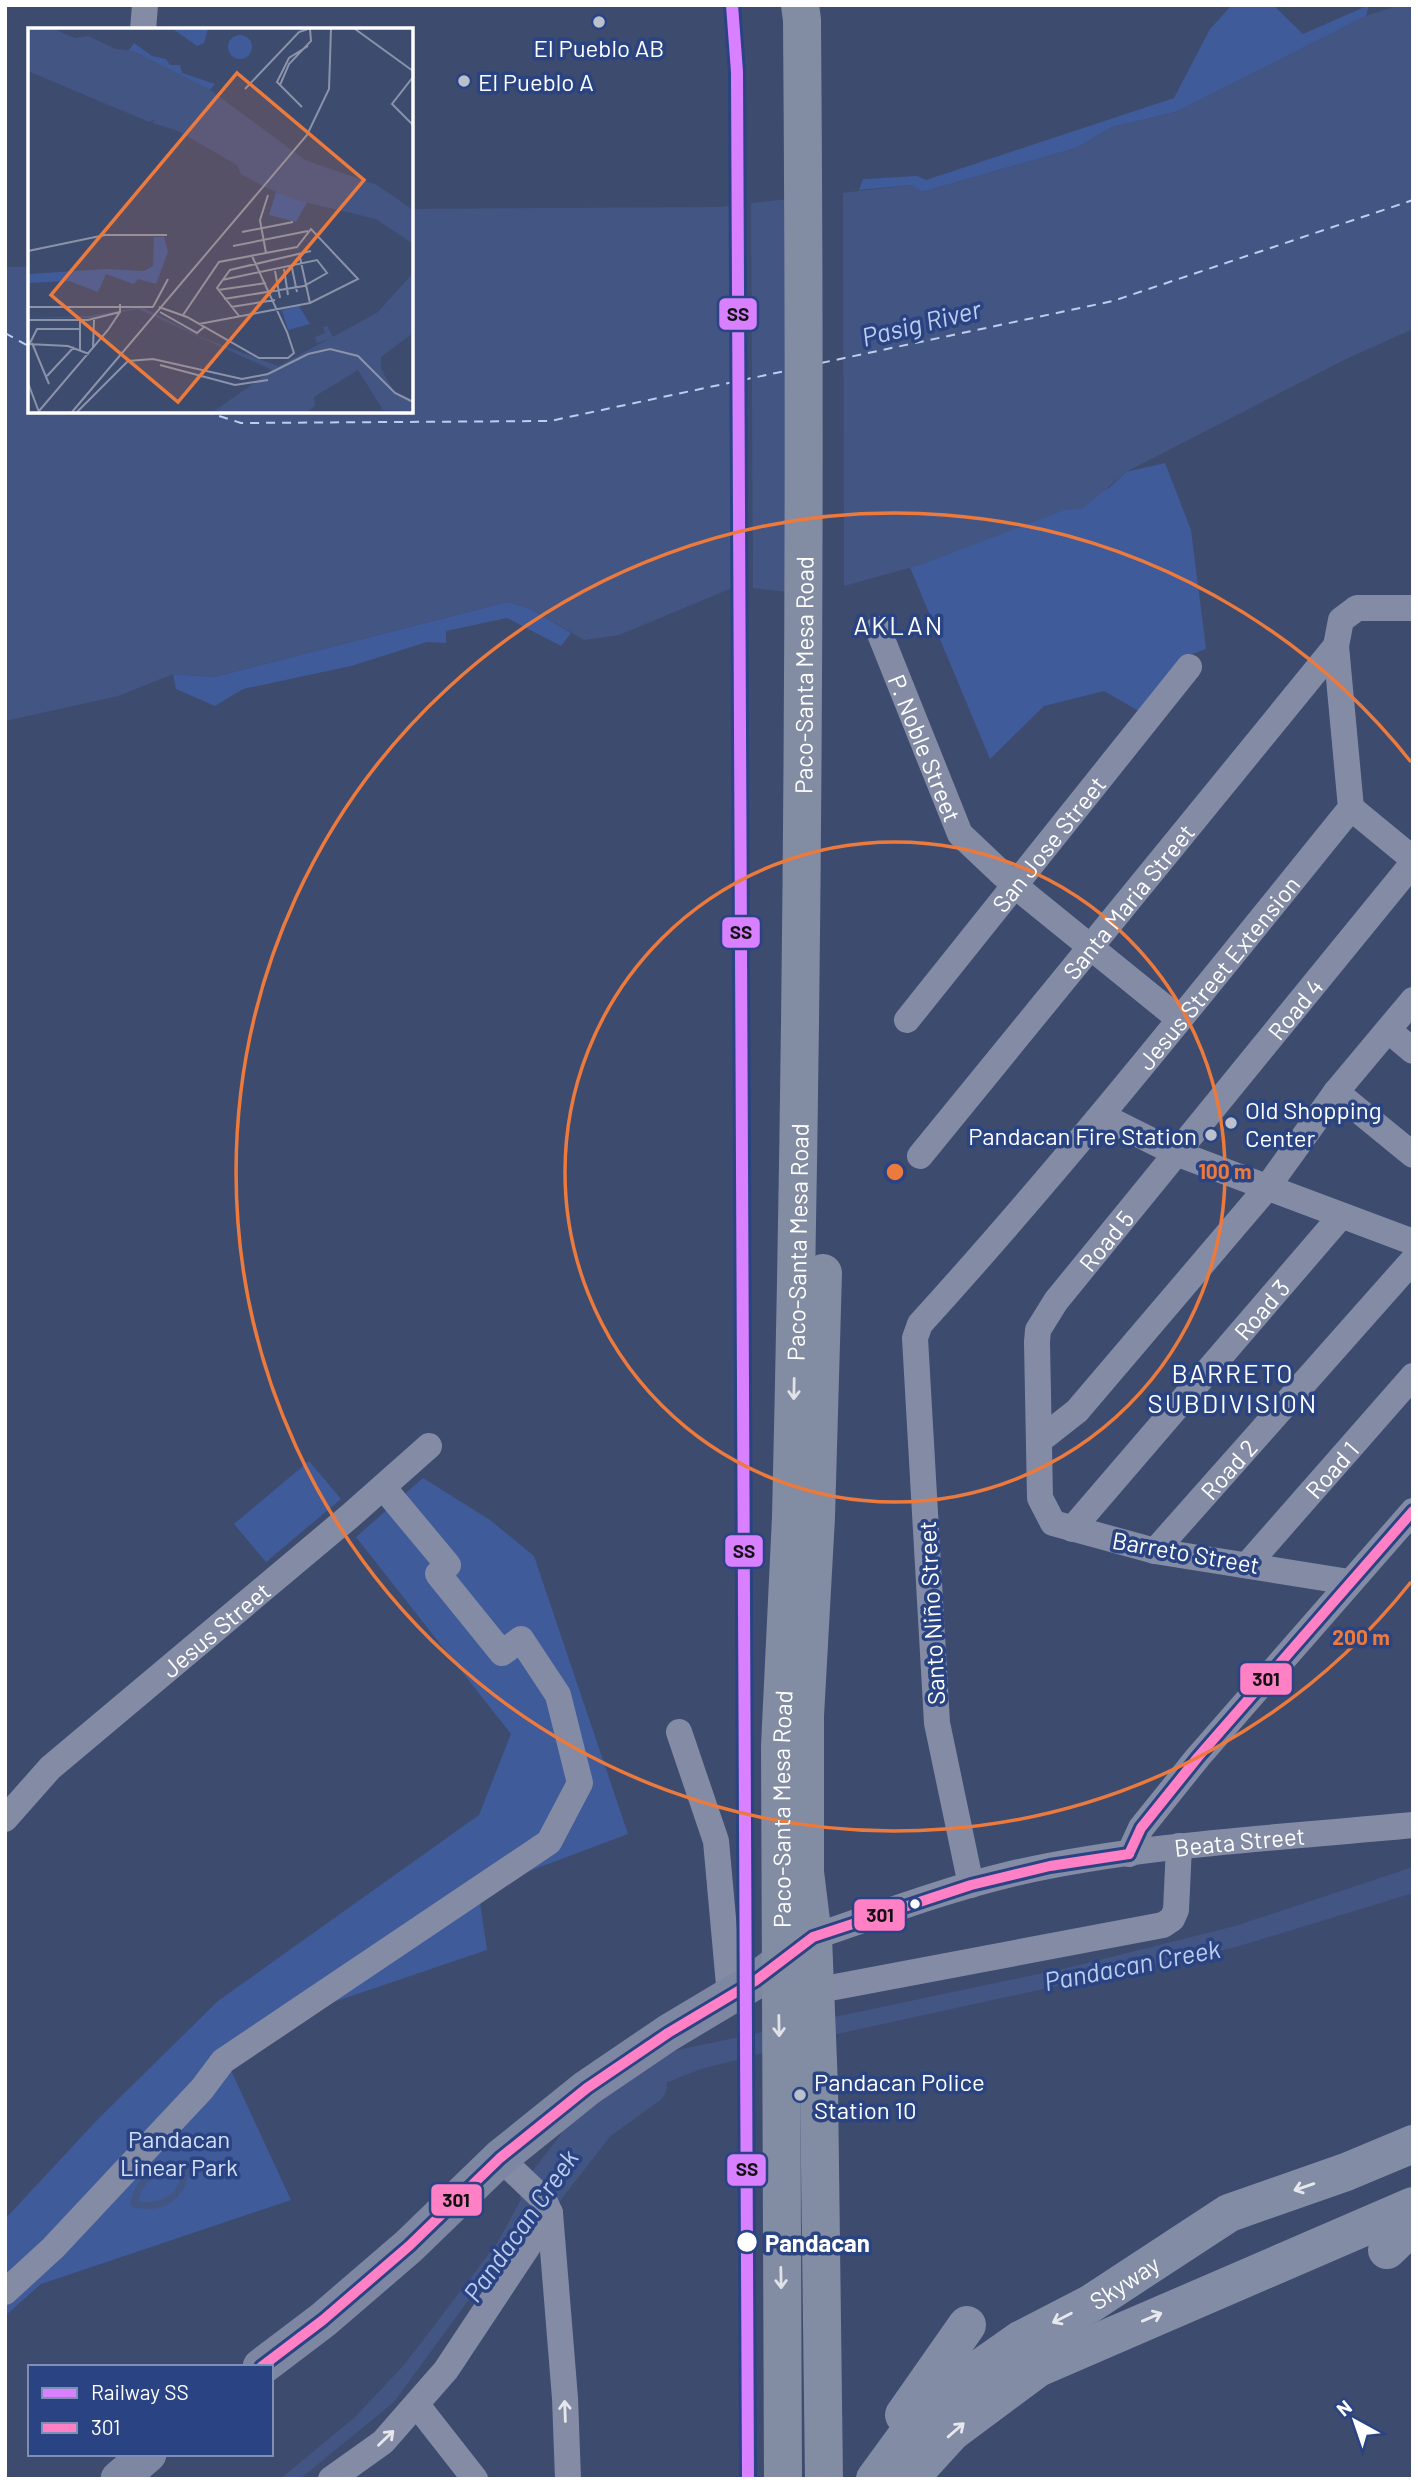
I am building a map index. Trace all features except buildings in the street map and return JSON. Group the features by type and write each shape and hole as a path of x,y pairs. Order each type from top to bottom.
{"highway":[{"path":"1339,2159 1413,2142"},
{"name":"Skyway","path":"873,2479 913,2427 966,2378 1020,2340 1090,2304 1229,2213 1346,2172 1413,2142"},
{"name":"Skyway","path":"909,2479 952,2432 1038,2368 1413,2206"},
{"path":"873,2479 886,2444 911,2403 975,2328 925,2409 888,2479"}],"main road":[{"name":"Paco-Santa Mesa Road","path":"800,5 810,1223 822,1366 805,1716 805,1872 813,1937 818,2080 824,2479"},
{"name":"Paco-Santa Mesa Road","path":"783,2479 780,1746 791,1517 810,1223"},
{"name":"Beata Street","path":"264,2365 323,2320 409,2246 511,2168 587,2088 755,1981 813,1937"},
{"path":"119,2479 146,2456"}],"street":[{"path":"143,28 145,5"},
{"path":"1413,608 1357,608 1341,620 1336,646 1351,808 1413,861"},
{"name":"P. Noble Street","path":"878,629 960,834 1014,885 1178,1018"},
{"name":"Santa Maria Street","path":"920,1157 1336,646"},
{"name":"San Jose Street","path":"906,1020 1189,667"},
{"name":"Jesus Street Extension","path":"915,1338 920,1324 993,1245 1102,1116 1178,1018 1351,808"},
{"name":"Road 4","path":"1175,1153 1413,861"},
{"path":"1040,1440 1077,1411 1266,1189 1336,1092 1413,1000"},
{"path":"1388,1030 1413,1051"},
{"path":"1336,1092 1413,1155"},
{"path":"1102,1116 1175,1153 1413,1242"},
{"name":"Road 5","path":"1038,1330 1056,1301 1175,1153"},
{"name":"Road 3","path":"1072,1529 1341,1216"},
{"name":"Road 2","path":"1155,1552 1413,1260"},
{"name":"Barreto Street","path":"1038,1330 1040,1498 1043,1508 1053,1522 1155,1552 1248,1564 1349,1582"},
{"name":"Santo Niño Street","path":"915,1338 937,1723 971,1885"},
{"name":"Road 1","path":"1248,1564 1413,1376"},
{"name":"Jesus Street","path":"5,1819 30,1789 77,1745 429,1446"},
{"path":"5,2292 53,2248 202,2089 223,2061 549,1843 580,1783 558,1695 521,1639 502,1653 438,1574 448,1565 383,1487"},
{"path":"1129,1854 1142,1828 1198,1757 1413,1511"},
{"path":"679,1732 716,1841 730,1996"},
{"name":"Beata Street","path":"813,1937 971,1885 1050,1866 1180,1846 1413,1825"},
{"path":"814,1991 1163,1925 1172,1919 1177,1910 1180,1846"},
{"path":"511,2168 547,2207 565,2398 568,2479"},
{"path":"331,2479 383,2442 446,2370 547,2207"},
{"path":"417,2405 475,2479"}],"green space":[{"path":"1232,5 1273,5 1303,34 1369,5 1366,16 1176,112 1112,127 1076,148 922,192 911,185 859,190 863,179 917,176 926,180 1174,98 1210,29"},
{"path":"1165,463 1191,530 1206,649 1184,657 1144,714 1104,691 1044,706 990,759 909,565 1109,488 1126,472"},
{"path":"507,602 531,609 571,633 561,646 507,618 446,631 446,643 427,642 351,666 243,689 215,706 176,689 173,674 214,677"},
{"path":"309,1461 341,1499 266,1562 234,1524"},
{"name":"Pandacan Linear Park","path":"423,1478 490,1520 534,1556 628,1834 516,1876 479,1896 487,1950 313,2009 228,2064 291,2200 41,2284 5,2316 5,2219 99,2118 218,2001 479,1815 511,1734 356,1537"}],"water":[{"name":"Pasig River","path":"1399,5 1413,5 1413,329 1346,359 1126,472 1082,509 1065,510 923,564 812,595 737,586 619,635 584,640 531,609 507,602 214,677 173,674 118,696 5,721 5,267 28,267 28,413 413,413 413,209 719,207 912,185 922,192 1076,148 1112,127 1176,112 1366,16"},
{"path":"1413,1867 1413,1893 1236,1947 837,2034 701,2069 645,2091 586,2126 535,2209 394,2402 300,2479 280,2479 354,2418 404,2365 498,2242 540,2164 570,2121 663,2053 1067,1968 1235,1926"}],"pier":[{"path":"843,189 844,589 812,598 790,195"},
{"path":"751,200 753,591 734,590 732,202"}],"waterway":[{"name":"Pandacan Creek","path":"540,2194 596,2122 647,2085"},
{"path":"165,2166 187,2166 185,2177 176,2193 163,2203 134,2204 144,2180 165,2166"}],"ferry route":[{"path":"821,363 1113,301 1413,200"},
{"path":"5,333 28,346"},
{"path":"210,413 241,423 550,421 785,371"}],"rail line":[{"name":"SS","path":"732,5 737,72 748,2479"}],"transit line":[{"name":"301","path":"1129,1854 1141,1828 1198,1757 1413,1511"},
{"name":"301","path":"264,2365 323,2320 409,2246 500,2158 587,2088 668,2033 755,1981 813,1937 971,1885 1050,1866 1129,1854"}],"place":[{"name":"El Pueblo AB","path":"599,22"},
{"name":"El Pueblo A","path":"464,81"},
{"name":"Old Shopping Center","path":"1231,1123"},
{"name":"Pandacan Fire Station","path":"1211,1135"},
{"name":"Pandacan Police Station 10","path":"800,2095"},
{"name":"Pandacan","path":"747,2242"}],"district":[{"name":"AKLAN","path":"899,624"},
{"name":"BARRETO SUBDIVISION","path":"1233,1387"}]}
